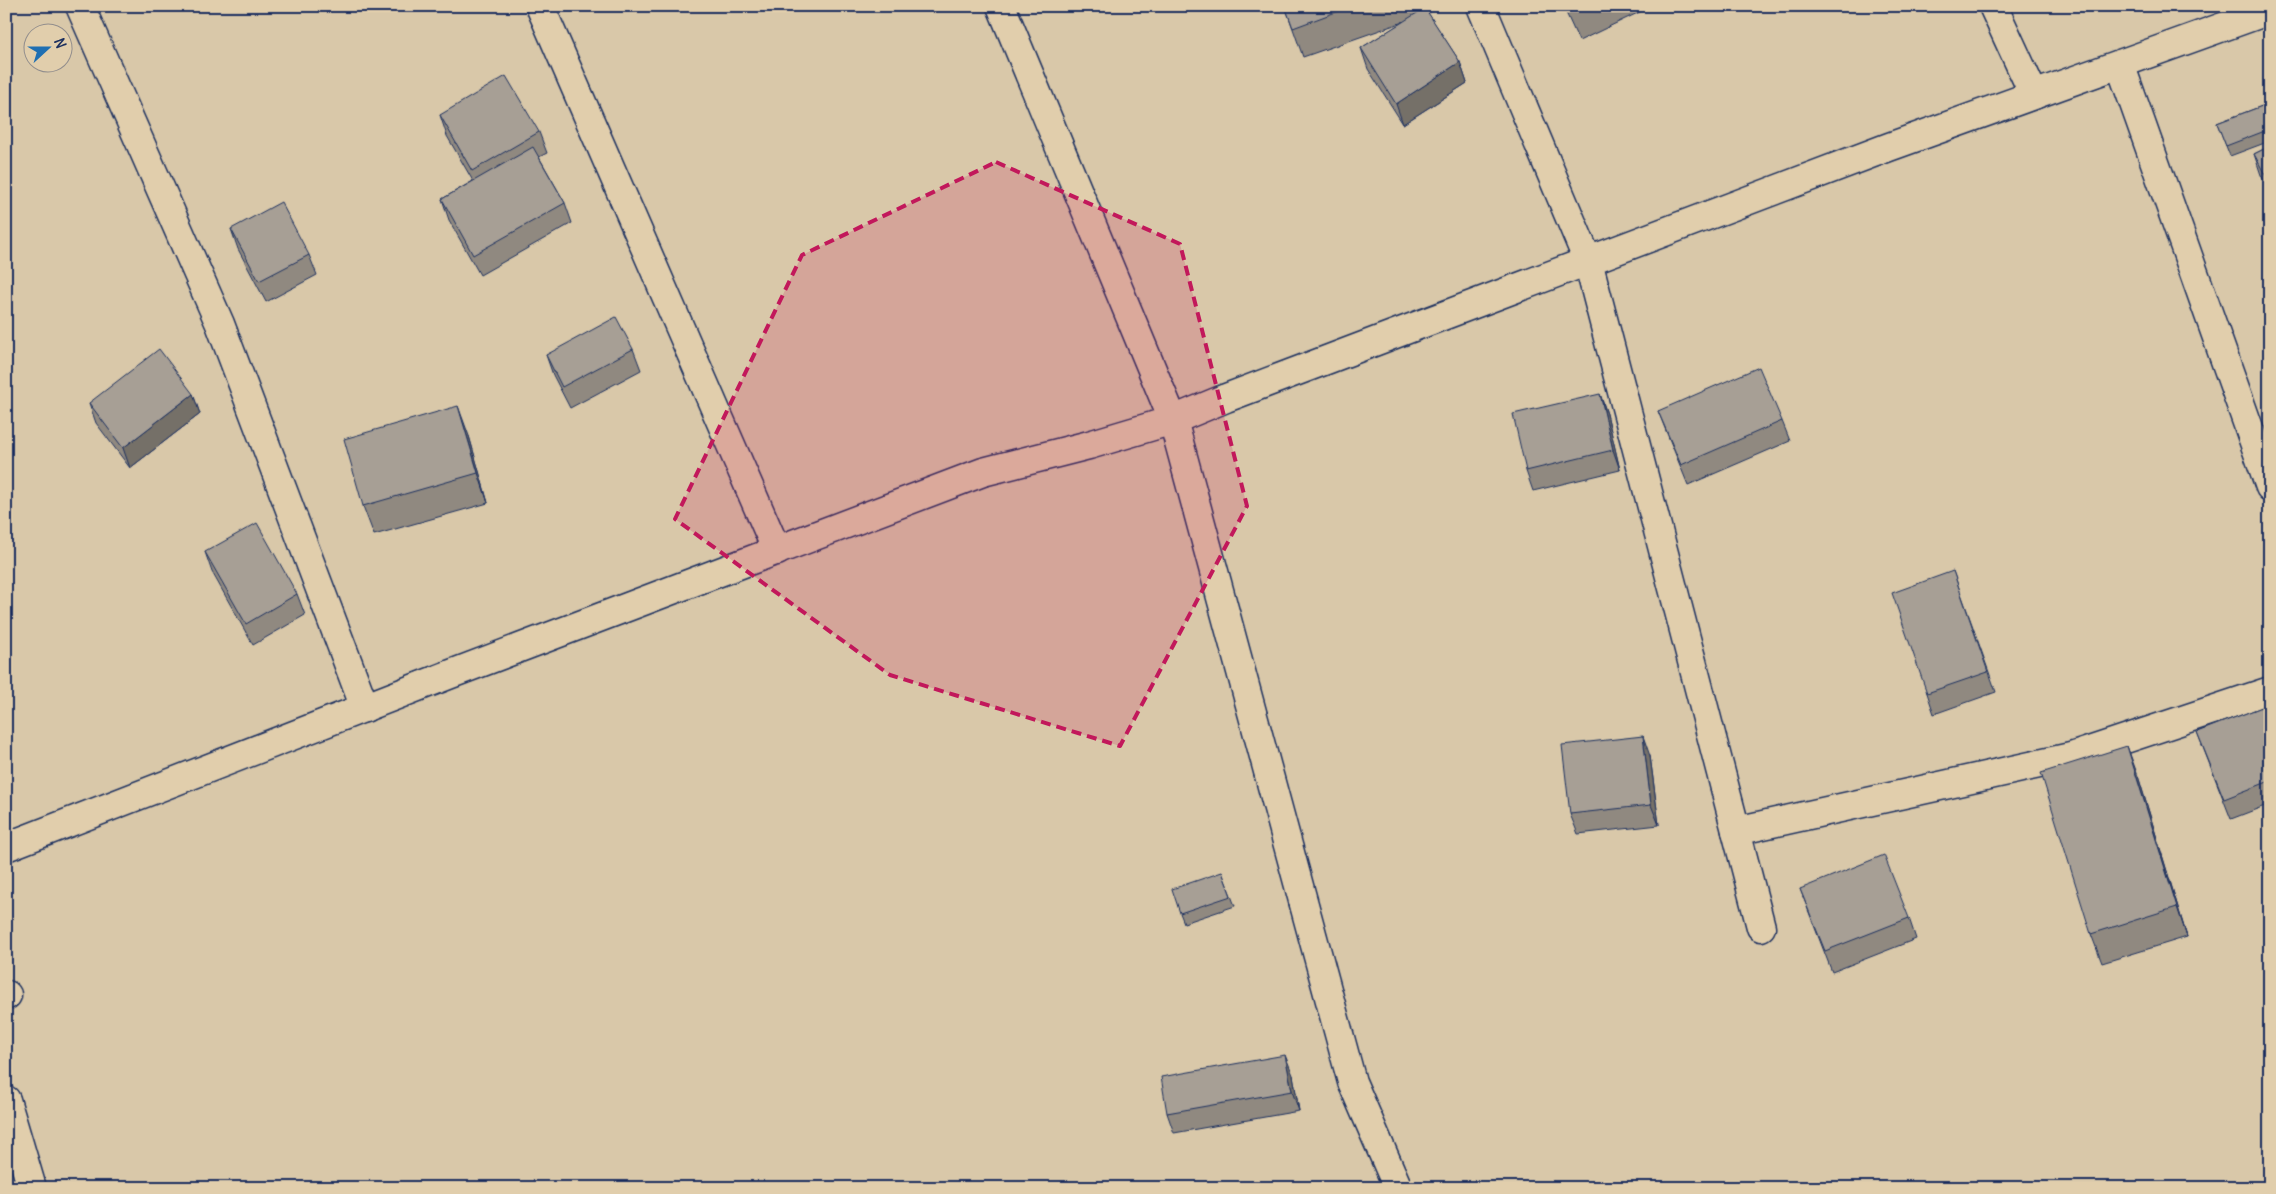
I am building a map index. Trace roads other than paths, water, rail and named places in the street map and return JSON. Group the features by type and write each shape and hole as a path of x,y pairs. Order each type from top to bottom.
{"street":[{"path":"80,6 220,324 364,708"},
{"path":"540,6 777,551"},
{"path":"1001,6 1173,420 1352,1082 1398,1188"},
{"path":"1481,6 1588,261 1761,927"},
{"path":"1993,6 2034,94"},
{"path":"6,847 983,472 1088,445 1173,420 1226,398 1889,147 2270,10"},
{"path":"2120,64 2270,487"},
{"path":"1736,831 2071,757 2270,691"},
{"path":"6,1100 32,1188"}]}
